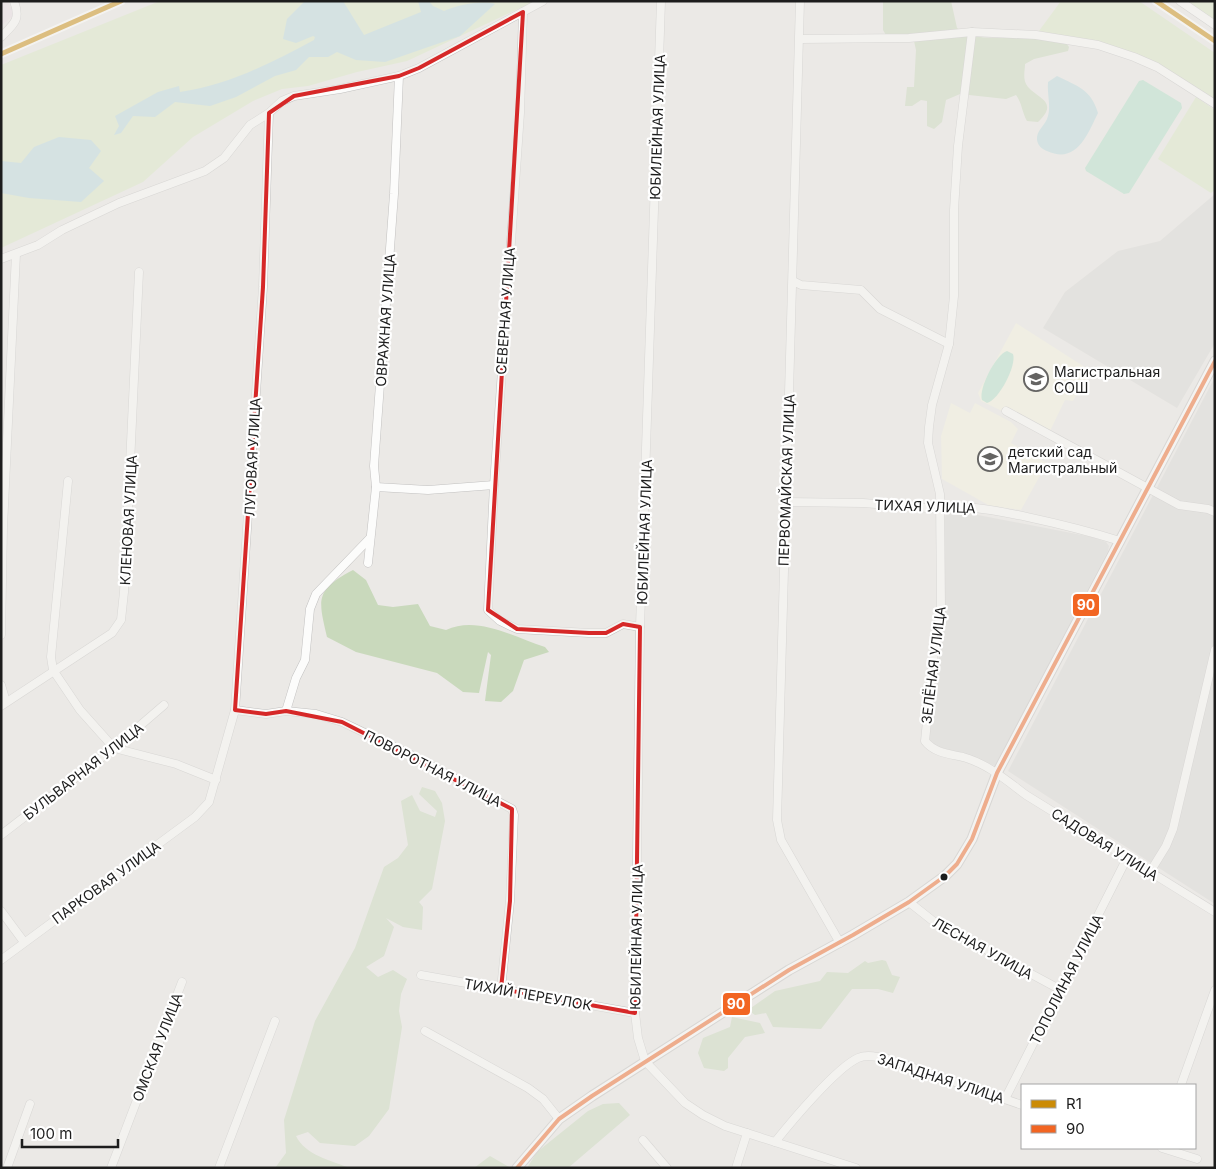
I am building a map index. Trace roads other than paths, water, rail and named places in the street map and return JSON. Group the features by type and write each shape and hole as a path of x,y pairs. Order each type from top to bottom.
{"street":[{"path":"1,37 15,23 18,12 14,1"},
{"path":"1,259 38,245 62,230 119,203 206,172 224,158 250,125 294,96 340,89 399,76 419,68 543,1"},
{"name":"ЮБИЛЕЙНАЯ УЛИЦА","path":"644,1061 638,1038 635,1013 640,627 661,1"},
{"name":"ПЕРВОМАЙСКАЯ УЛИЦА","path":"800,1 778,831 840,943"},
{"path":"1180,1 1215,24"},
{"name":"СЕВЕРНАЯ УЛИЦА","path":"523,12 520,113 494,485 488,610 500,621 517,629 606,633 623,624 640,627"},
{"path":"800,39 909,38 972,32 1036,35 1098,45 1134,57 1156,68 1215,104"},
{"path":"940,509 940,494 928,443 929,427 932,405 949,344 954,296 954,210 958,146 972,32"},
{"name":"ОВРАЖНАЯ УЛИЦА","path":"368,563 376,487 374,466 393,204 399,76"},
{"name":"ЛУГОВАЯ УЛИЦА","path":"210,802 235,710 263,287 271,111"},
{"path":"1,635 4,497 16,254"},
{"name":"КЛЕНОВАЯ УЛИЦА","path":"4,704 52,670 97,645 112,633 120,620 124,592 139,272"},
{"path":"793,281 801,285 861,290 880,309 949,344"},
{"path":"517,1168 559,1119 644,1061 789,970 840,943 909,902 945,876 965,853 972,840 997,773 1215,361"},
{"path":"1006,411 1147,490 1179,505 1211,510"},
{"path":"68,481 51,657 52,670 80,710 114,748 176,764 216,780"},
{"path":"376,487 428,490 494,485"},
{"name":"ТИХАЯ УЛИЦА","path":"786,502 863,503 940,509 948,506 978,507 1095,533 1120,541"},
{"name":"ЗЕЛЁНАЯ УЛИЦА","path":"940,509 941,610 934,652 925,741 932,748 966,758 997,773"},
{"path":"286,711 296,678 305,660 310,609 316,594 370,538"},
{"path":"1150,872 1166,846 1173,829 1215,650"},
{"path":"1,685 4,704"},
{"name":"БУЛЬВАРНАЯ УЛИЦА","path":"1,835 114,748 164,705"},
{"name":"ПОВОРОТНАЯ УЛИЦА","path":"235,710 266,714 286,711 316,714 342,722 409,754 512,809 514,815 510,901 501,989"},
{"name":"САДОВАЯ УЛИЦА","path":"997,773 1026,796 1215,912"},
{"name":"ПАРКОВАЯ УЛИЦА","path":"1,960 195,817 210,802"},
{"name":"ТОПОЛИНАЯ УЛИЦА","path":"1005,1099 1127,858"},
{"name":"ЛЕСНАЯ УЛИЦА","path":"909,902 933,921 1060,990"},
{"path":"1,910 24,942"},
{"name":"ТИХИЙ ПЕРЕУЛОК","path":"421,975 635,1013"},
{"name":"ОМСКАЯ УЛИЦА","path":"111,1168 182,982"},
{"path":"1181,1084 1215,990"},
{"path":"219,1168 275,1021"},
{"path":"425,1031 528,1088 543,1099 559,1119"},
{"name":"ЗАПАДНАЯ УЛИЦА","path":"775,1142 792,1120 844,1069 858,1058 869,1056 885,1058 1021,1105"},
{"path":"644,1061 685,1103 703,1115 747,1133 856,1168"},
{"path":"7,1168 30,1104"},
{"path":"736,1168 747,1133"},
{"path":"643,1140 667,1168"},
{"path":"1165,1149 1197,1159"}],"water":[{"path":"305,1 343,1 364,35 421,12 418,1 429,1 433,6 444,11 470,4 495,4 460,36 385,62 356,60 337,52 328,57 309,57 296,70 275,76 236,97 210,106 175,102 155,117 133,116 121,133 114,135 119,126 115,116 158,92 179,86 180,92 198,89 233,79 266,65 314,40 315,37 313,36 296,43 283,39 287,19"},
{"path":"1057,76 1087,93 1098,113 1080,145 1066,154 1057,154 1045,150 1039,146 1037,140 1038,133 1049,112 1048,82"},
{"path":"59,137 91,140 101,151 89,168 104,181 81,202 29,198 1,193 1,161 21,163 34,147"}],"place":[{"name":"Магистральная СОШ","path":"1036,379"},
{"name":"детский сад Магистральный","path":"990,459"}]}
